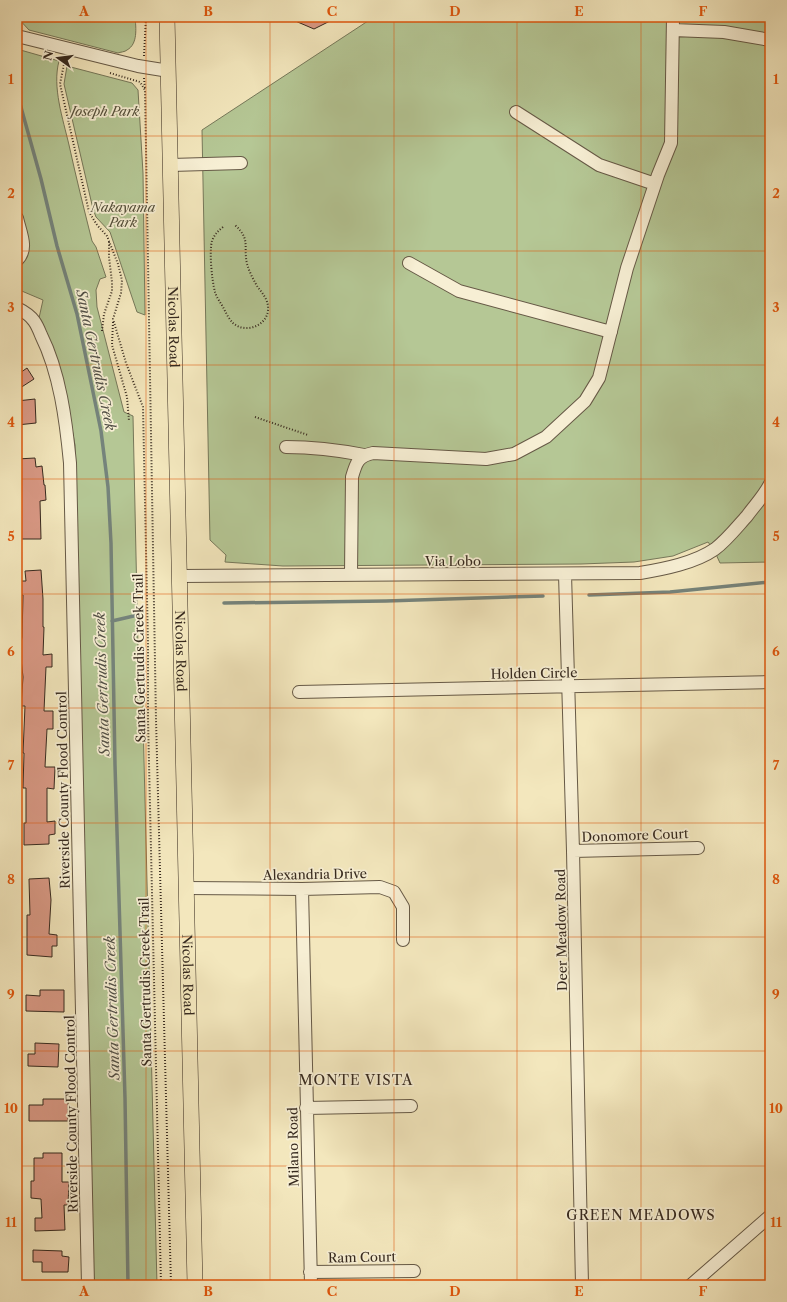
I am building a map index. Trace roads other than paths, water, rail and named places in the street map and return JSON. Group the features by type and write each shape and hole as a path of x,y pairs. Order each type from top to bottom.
{"main road":[{"name":"Nicolas Road","path":"167,17 195,1285"}],"street":[{"path":"286,447 333,449 364,455 373,453 486,459 514,454 546,437 585,401 599,378 627,268 655,184 671,143 672,17"},
{"path":"673,30 724,32 770,40"},
{"path":"17,36 138,66 169,71"},
{"path":"516,112 599,165 655,184"},
{"path":"171,165 241,163"},
{"path":"17,218 24,249 21,256 17,260"},
{"path":"409,263 459,291 611,332"},
{"name":"Riverside County Flood Control","path":"17,308 34,321 46,344 53,362 65,421 70,463 88,1285"},
{"path":"351,575 352,477 356,463 364,455"},
{"name":"Via Lobo","path":"180,576 640,573 667,568 694,559 714,550 764,495 770,484"},
{"name":"Deer Meadow Road","path":"565,574 573,851 582,1285"},
{"name":"Holden Circle","path":"299,692 770,682"},
{"name":"Donomore Court","path":"573,851 698,848"},
{"name":"Alexandria Drive","path":"186,888 302,889 380,887 394,892 402,907 403,940"},
{"name":"Milano Road","path":"302,889 311,1285"},
{"path":"306,1108 410,1106"},
{"path":"690,1285 770,1216"},
{"name":"Ram Court","path":"310,1272 414,1270"}],"waterway":[{"name":"Santa Gertrudis Creek","path":"17,93 41,179 57,246 77,314 101,431 108,487 111,543 115,765 125,1098 128,1285"},
{"path":"589,595 670,592 770,582"},
{"path":"224,603 386,601 543,596"},
{"path":"112,621 138,615"}],"district":[{"name":"MONTE VISTA","path":"356,1080"},
{"name":"GREEN MEADOWS","path":"641,1215"}],"park label":[{"name":"Joseph Park","path":"105,111"},
{"name":"Nakayama Park","path":"123,214"}]}
